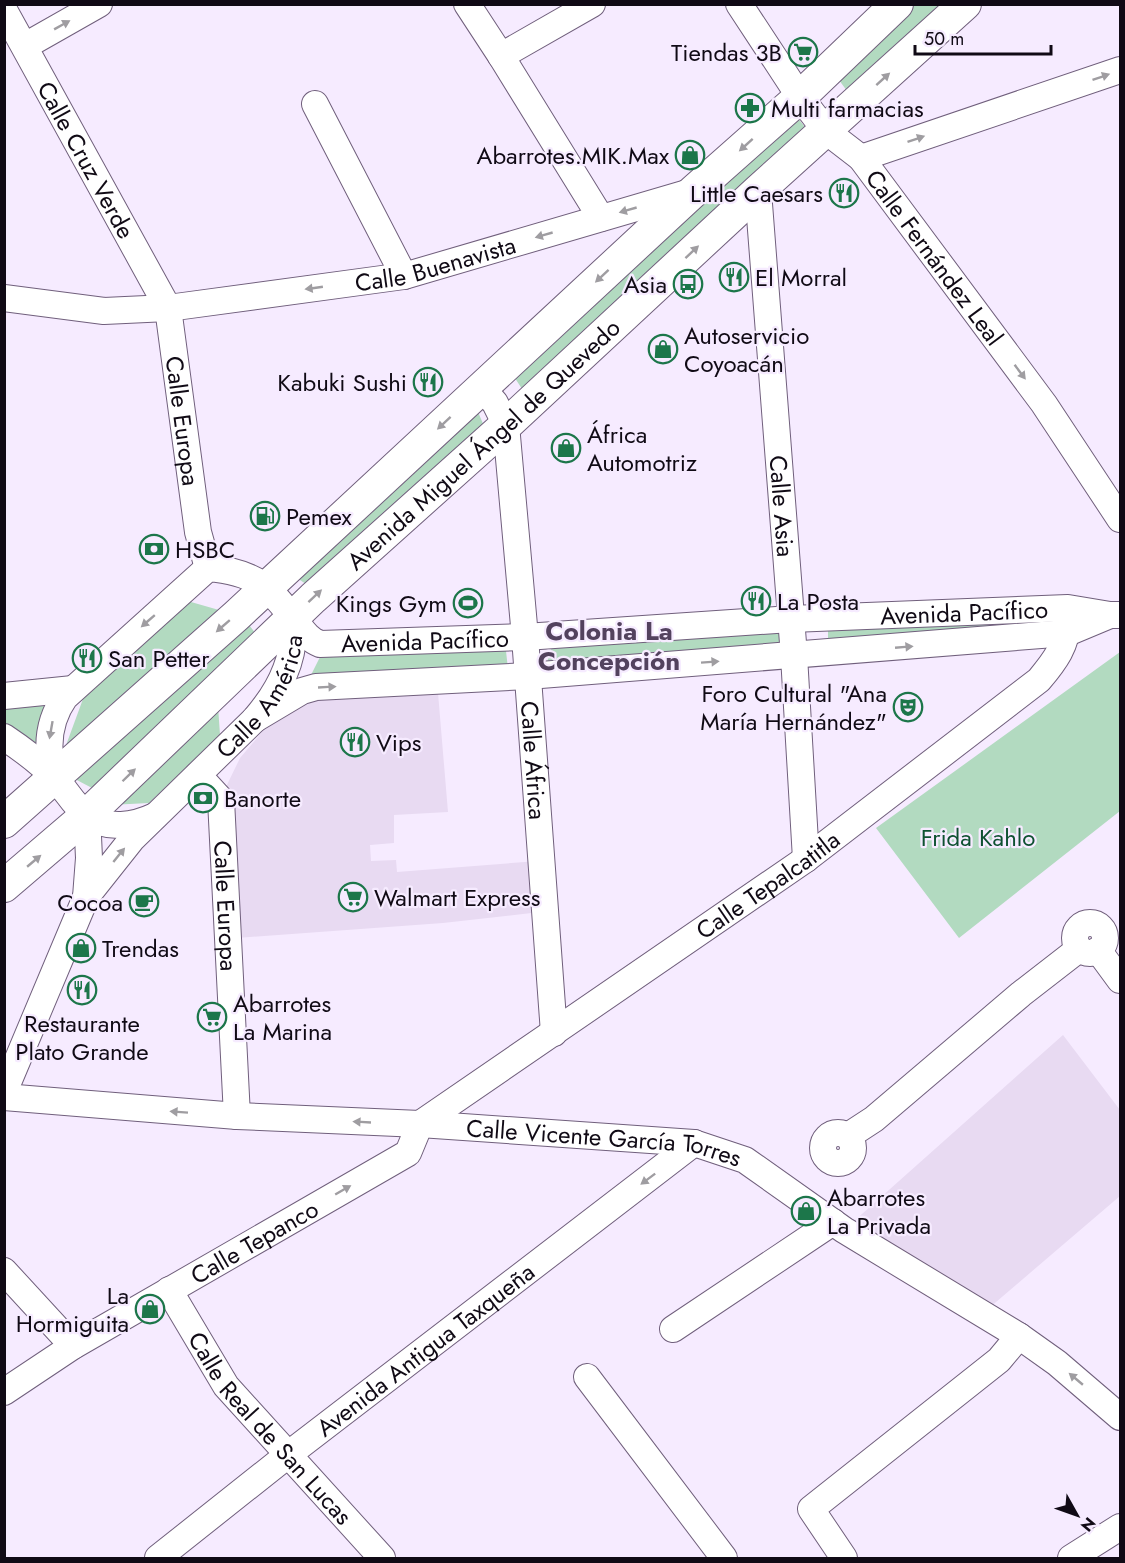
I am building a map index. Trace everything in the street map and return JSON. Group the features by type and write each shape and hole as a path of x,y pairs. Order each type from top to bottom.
{"main road":[{"name":"Avenida Miguel Ángel de Quevedo","path":"4,822 267,587 695,190 800,97 897,4"},
{"name":"Avenida Miguel Ángel de Quevedo","path":"4,886 87,815 292,617 506,425 758,191 965,4"},
{"path":"43,787 63,836"}],"street":[{"path":"25,46 99,4"},
{"path":"467,4 601,218"},
{"path":"501,56 592,4"},
{"name":"Calle Fernández Leal","path":"739,4 800,97 826,131 861,158 1044,404 1120,519"},
{"name":"Calle Cruz Verde","path":"4,10 168,308"},
{"path":"861,158 1120,70"},
{"path":"315,104 404,276"},
{"name":"Calle Buenavista","path":"4,298 104,311 168,308 404,276 695,190"},
{"name":"Calle Asia","path":"758,191 794,656 806,859"},
{"name":"Calle Europa","path":"168,308 198,532 208,568"},
{"name":"Calle África","path":"482,388 495,403 506,425 525,637 554,1033"},
{"path":"43,787 50,760 51,728 60,704 73,689 208,568 242,574 267,587"},
{"name":"Avenida Pacífico","path":"267,587 308,637 320,644 525,637 791,619 1068,608 1115,615"},
{"name":"Calle Tepalcatitla","path":"420,1124 806,859 1039,680 1059,656 1067,633 1068,608"},
{"name":"Avenida Pacífico","path":"255,719 302,691 316,687 528,676 1067,633 1115,615"},
{"name":"Calle América","path":"4,1092 86,897 132,839 255,719 275,695 286,672 295,633 292,617"},
{"path":"4,696 73,689"},
{"path":"4,737 25,751 43,787 87,815"},
{"name":"Calle Europa","path":"198,775 221,800 237,1116"},
{"name":"Calle América","path":"86,897 89,858 87,815 105,823 119,825 140,822 155,816"},
{"path":"848,1136 874,1119 1021,994 1100,936 1120,980"},
{"name":"Calle Vicente García Torres","path":"4,1097 237,1116 420,1124 694,1143 745,1160 833,1222 1019,1336 1057,1363 1120,1417"},
{"name":"Calle Tepanco","path":"4,1392 73,1346 408,1153 420,1124"},
{"name":"Avenida Antigua Taxqueña","path":"158,1558 289,1454 694,1143"},
{"path":"673,1329 833,1222"},
{"path":"4,1271 73,1346"},
{"name":"Calle Real de San Lucas","path":"169,1290 226,1386 382,1558"},
{"path":"844,1558 811,1509 999,1360 1019,1336"},
{"path":"587,1377 724,1558"},
{"path":"1071,1558 1120,1527"}],"shaded area":[{"path":"438,693 448,812 394,815 394,843 370,845 371,861 396,860 397,872 538,861 540,912 443,923 237,938 224,791 240,758 263,731 293,708 319,695"},
{"path":"1063,1035 1120,1110 1120,1196 982,1314 844,1230"}],"green space":[{"path":"912,5 950,5 850,95 836,76"},
{"path":"794,113 808,131 524,392 511,372"},
{"path":"478,412 484,426 312,588 297,578"},
{"path":"184,600 219,610 65,748 87,688"},
{"path":"246,621 259,638 92,788 73,778"},
{"path":"1016,624 1009,631 828,639 828,628"},
{"path":"782,631 784,647 547,662 552,647"},
{"path":"506,651 508,669 306,685 322,653"},
{"name":"Frida Kahlo","path":"1120,652 1120,811 959,938 876,828"},
{"path":"53,701 39,751 5,724 4,705"},
{"path":"218,706 220,735 149,803 110,805"}],"place":[{"name":"Tiendas 3B","path":"803,52"},
{"name":"Multi farmacias","path":"750,108"},
{"name":"Abarrotes.MIK.Max","path":"690,155"},
{"name":"Little Caesars","path":"844,193"},
{"name":"El Morral","path":"734,277"},
{"name":"Asia","path":"688,284"},
{"name":"Autoservicio Coyoacán","path":"663,349"},
{"name":"Kabuki Sushi","path":"428,382"},
{"name":"África Automotriz","path":"566,448"},
{"name":"Pemex","path":"265,516"},
{"name":"HSBC","path":"154,549"},
{"name":"La Posta","path":"756,601"},
{"name":"Kings Gym","path":"468,603"},
{"name":"San Petter","path":"87,658"},
{"name":"Foro Cultural \"Ana María Hernández\"","path":"908,707"},
{"name":"Vips","path":"355,742"},
{"name":"Banorte","path":"203,798"},
{"name":"Walmart Express","path":"353,897"},
{"name":"Cocoa","path":"144,902"},
{"name":"Trendas","path":"81,948"},
{"name":"Restaurante Plato Grande","path":"82,990"},
{"name":"Abarrotes La Marina","path":"212,1017"},
{"name":"Abarrotes La Privada","path":"806,1211"},
{"name":"La Hormiguita","path":"150,1309"}],"district":[{"name":"Colonia La Concepción","path":"609,646"}]}
